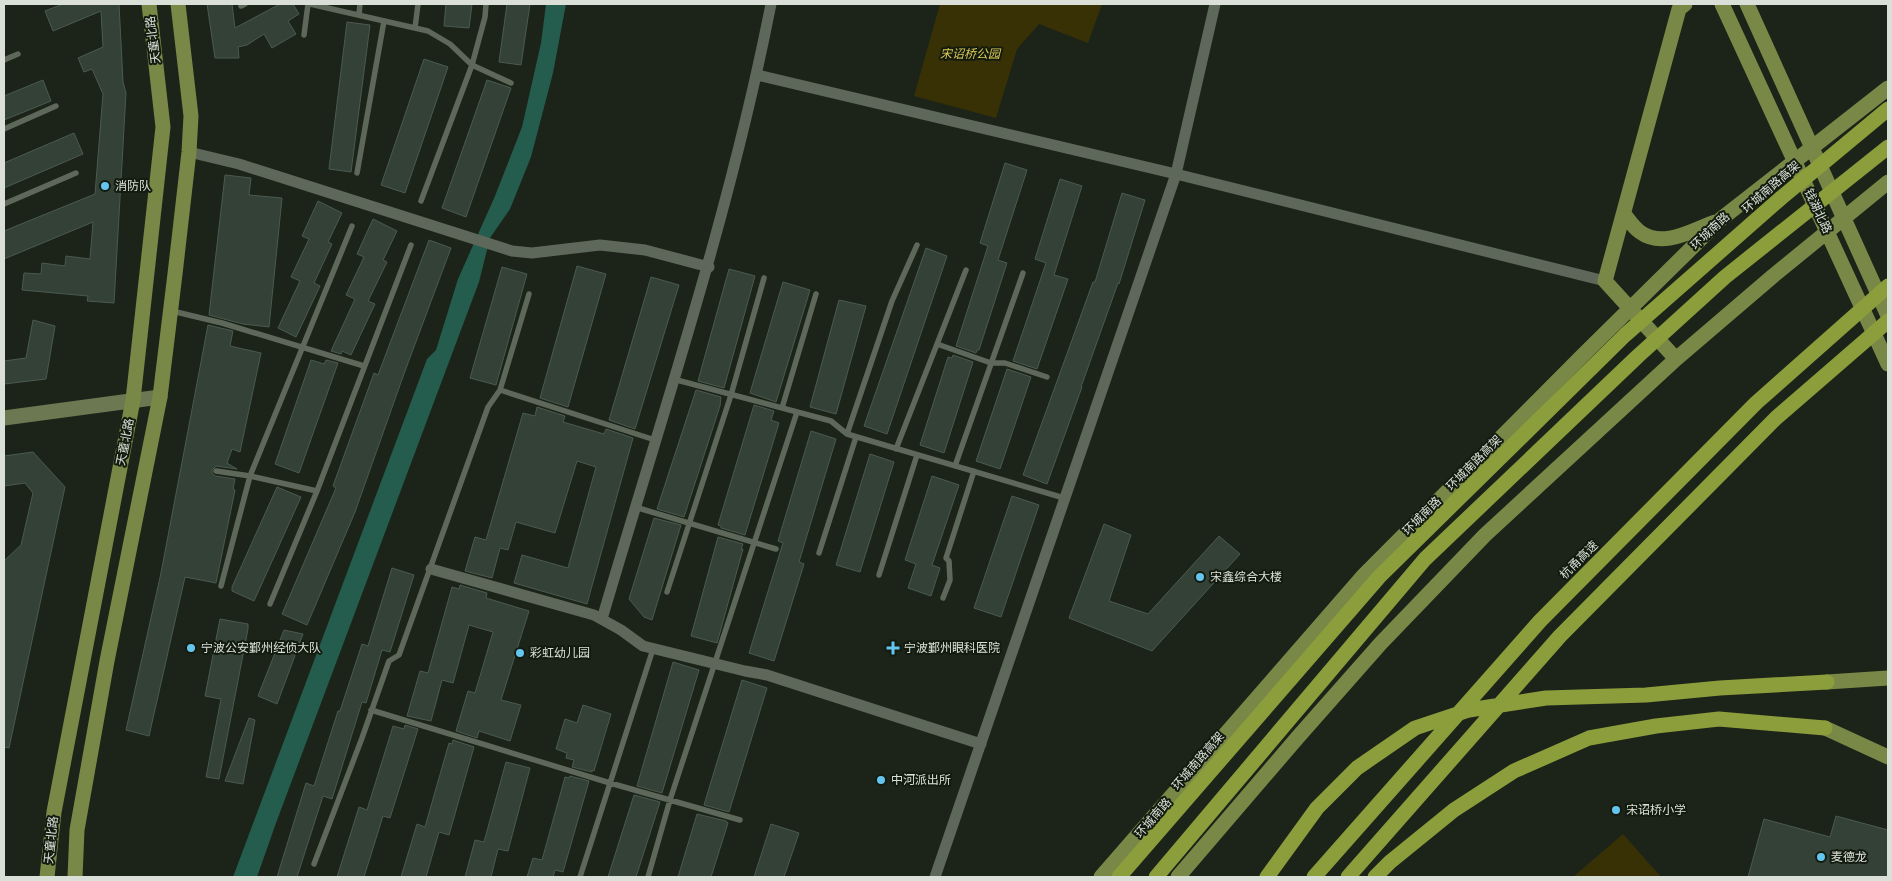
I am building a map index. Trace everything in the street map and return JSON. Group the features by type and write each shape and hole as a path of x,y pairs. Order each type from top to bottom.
{"highway":[{"name":"环城南路高架","path":"1119,877 1380,576 1625,335 1781,198 1888,109"},
{"path":"1156,877 1425,559 1638,356 1725,277 1888,147"},
{"name":"杭甬高速","path":"1314,877 1540,621 1756,403 1888,286"},
{"path":"1348,877 1560,636 1776,418 1888,321"},
{"path":"1268,877 1316,808 1357,768 1415,728 1469,710 1546,698 1646,695 1720,688 1827,682"},
{"path":"1375,877 1390,862 1454,810 1514,771 1589,738 1656,726 1719,719 1825,728"}],"main road":[{"name":"天童北路","path":"47,877 54,812 133,400 164,127 149,4"},
{"name":"天童北路","path":"74,877 77,830 109,651 160,397 171,311 189,152 191,116 178,4"},
{"path":"1676,359 1605,281 1679,9 1685,4"},
{"name":"钱湖北路","path":"1722,4 1888,364"},
{"name":"钱湖北路","path":"1750,10 1888,316"},
{"name":"环城南路","path":"1101,877 1364,574 1721,219 1888,88"},
{"path":"1178,877 1298,736 1381,644 1472,548 1676,359 1773,276 1888,182"},
{"path":"1624,214 1639,231 1650,237 1668,240 1721,219"},
{"path":"1827,682 1888,678"},
{"path":"1825,728 1888,757"}],"street":[{"path":"602,619 708,267 757,75 770,4"},
{"path":"935,877 1176,174 1214,4"},
{"path":"757,75 1176,174 1605,281"},
{"path":"189,152 239,164 512,251 532,253 600,245 645,250 708,267"},
{"path":"4,418 160,397"},
{"path":"431,569 594,615 621,630 643,646 759,675 767,675 980,744"}],"lane":[{"path":"304,35 309,4 359,15 428,31 450,44 472,65 511,83"},
{"path":"359,15 360,4"},
{"path":"415,28 418,4"},
{"path":"421,201 472,65 485,17 486,4"},
{"path":"357,174 384,21"},
{"path":"4,60 18,54"},
{"path":"4,128 56,106"},
{"path":"4,204 76,173"},
{"path":"222,586 250,476 301,347 352,226"},
{"path":"270,604 317,491 411,245"},
{"path":"847,434 892,301 917,245"},
{"path":"896,449 966,270"},
{"path":"955,466 1023,273"},
{"path":"667,592 731,394 764,278"},
{"path":"314,864 389,661 399,655 488,407 500,390 529,294"},
{"path":"782,408 816,294"},
{"path":"171,311 222,323 364,366"},
{"path":"937,344 991,363 1005,363 1047,377"},
{"path":"673,379 831,421 847,434 856,437 1064,498"},
{"path":"500,390 655,440"},
{"path":"648,877 670,800 796,412"},
{"path":"818,553 856,437"},
{"path":"879,575 917,455"},
{"path":"216,471 250,476 317,491"},
{"path":"943,598 950,580 949,562 946,558 974,471"},
{"path":"635,507 776,549"},
{"path":"580,877 653,649"},
{"path":"371,710 610,783 740,820"}],"green space":[{"name":"宋诏桥公园","path":"940,4 1102,4 1088,43 1039,24 1017,49 996,118 914,96"},
{"path":"1623,834 1661,877 1573,877"}],"water":[{"path":"546,4 566,4 553,73 531,157 510,209 490,238 479,282 257,877 233,877 427,359 436,350 458,279 495,196 522,127 541,43"}],"building":[{"path":"63,4 119,4 123,82 126,93 114,303 87,301 88,296 22,290 24,273 41,274 42,263 65,266 66,256 90,259 93,222 4,259 4,231 95,194 103,94 92,69 84,72 78,58 103,47 101,11 53,31 45,11"},
{"path":"207,4 232,4 235,28 280,4 293,4 299,14 288,21 296,34 272,48 264,34 247,45 238,47 239,58 215,58"},
{"path":"446,4 472,4 469,28 444,26"},
{"path":"507,4 530,4 521,65 499,62"},
{"path":"347,22 370,25 351,172 329,169"},
{"path":"424,59 448,67 405,193 381,185"},
{"path":"43,80 51,101 4,120 4,96"},
{"path":"487,80 511,88 466,217 442,208"},
{"path":"74,133 83,154 4,188 4,163"},
{"path":"1005,163 1027,170 998,260 1007,263 979,350 976,353 956,346 988,246 980,243"},
{"path":"225,175 251,178 249,195 282,198 269,327 243,324 209,315"},
{"path":"1060,179 1082,186 1054,275 1068,279 1037,369 1013,361 1046,263 1035,259"},
{"path":"1122,193 1145,200 1119,284 1047,484 1023,475 1093,282 1095,282"},
{"path":"318,201 342,213 328,242 332,244 314,283 320,286 296,337 278,328 300,281 291,277 309,239 302,236"},
{"path":"373,219 397,231 383,260 387,262 368,301 375,304 351,355 342,351 341,354 331,351 355,299 346,295 364,257 357,254"},
{"path":"429,240 451,248 355,512 307,625 282,614 336,488 333,486 374,373 378,375"},
{"path":"926,248 947,256 887,434 864,426"},
{"path":"577,266 606,274 568,407 540,398"},
{"path":"502,267 527,274 496,385 470,378"},
{"path":"729,269 755,276 724,388 698,381"},
{"path":"651,277 679,285 635,429 609,420"},
{"path":"783,282 810,290 776,402 750,393"},
{"path":"839,300 866,306 836,414 810,407"},
{"path":"33,320 55,326 46,379 4,384 4,361 26,358"},
{"path":"208,325 233,331 230,346 261,353 240,452 232,449 227,463 237,469 216,466 212,470 215,476 235,479 233,489 235,490 216,583 185,577 149,736 126,730 161,573"},
{"path":"953,355 973,362 944,453 920,445 948,357 952,358"},
{"path":"311,360 324,364 326,360 338,363 299,473 275,464"},
{"path":"1007,369 1031,377 1000,469 976,461"},
{"path":"696,390 721,397 720,406 684,517 657,509"},
{"path":"754,405 774,411 771,420 779,423 745,535 721,528 718,525"},
{"path":"537,407 565,416 563,422 604,434 606,429 633,438 587,604 514,583 522,555 568,568 596,467 577,461 555,533 516,522 508,550 500,548 492,578 465,571 475,537 486,540 523,413 535,416"},
{"path":"811,431 836,439 799,562 804,564 774,661 749,653 783,543 778,541"},
{"path":"33,452 65,487 9,748 4,747 4,561 21,545 33,493 25,483 4,486 4,456"},
{"path":"870,454 894,462 860,572 836,565"},
{"path":"932,476 959,485 932,565 940,568 931,596 908,588 916,564 905,560"},
{"path":"277,487 301,497 254,601 232,591 232,587"},
{"path":"1012,496 1039,505 1001,617 974,608"},
{"path":"654,518 681,525 652,620 644,617 629,599"},
{"name":"宋鑫综合大楼","path":"1104,524 1131,535 1109,601 1148,614 1219,536 1240,554 1152,651 1069,618"},
{"path":"718,537 743,544 741,549 743,549 717,643 691,636"},
{"path":"392,568 414,575 390,652 382,650 366,703 362,702 332,799 323,796 297,877 277,877 306,783 314,786 362,644 368,646"},
{"path":"460,585 487,593 486,598 529,611 501,700 521,705 510,741 479,731 477,738 456,731 468,691 475,693 493,632 469,625 453,683 442,680 431,721 407,716 420,671 428,673 452,587 459,589"},
{"path":"220,619 248,624 248,629 219,779 206,777 221,699 205,696"},
{"path":"284,630 303,634 277,704 258,696"},
{"path":"673,662 699,670 662,793 637,786"},
{"path":"742,680 767,688 729,812 704,805"},
{"path":"583,705 611,714 594,771 592,770 592,772 572,767 574,760 566,758 567,753 556,749 565,719 577,723"},
{"path":"249,718 255,720 243,784 225,781"},
{"path":"405,725 418,729 390,818 383,816 364,877 337,877 359,807 367,810 393,726 404,729"},
{"path":"453,740 474,747 449,835 439,832 426,877 401,877 417,824 425,827 449,743 452,744"},
{"path":"506,762 530,768 508,851 498,849 491,877 465,877 475,840 484,842"},
{"path":"570,776 589,781 563,872 555,870 553,877 527,877 533,858 542,860 565,777 569,778"},
{"path":"634,795 660,802 636,877 608,877"},
{"path":"697,814 728,823 711,877 678,877"},
{"name":"麦德龙","path":"1836,816 1888,830 1888,877 1748,877 1764,819 1830,837"},
{"path":"771,824 799,833 784,877 754,877"}],"place":[{"name":"消防队","path":"105,186"},
{"name":"宋鑫综合大楼","path":"1200,577"},
{"name":"宁波公安鄞州经侦大队","path":"191,648"},
{"name":"宁波鄞州眼科医院","path":"893,648"},
{"name":"彩虹幼儿园","path":"520,653"},
{"name":"中河派出所","path":"881,780"},
{"name":"宋诏桥小学","path":"1616,810"},
{"name":"麦德龙","path":"1821,857"}]}
